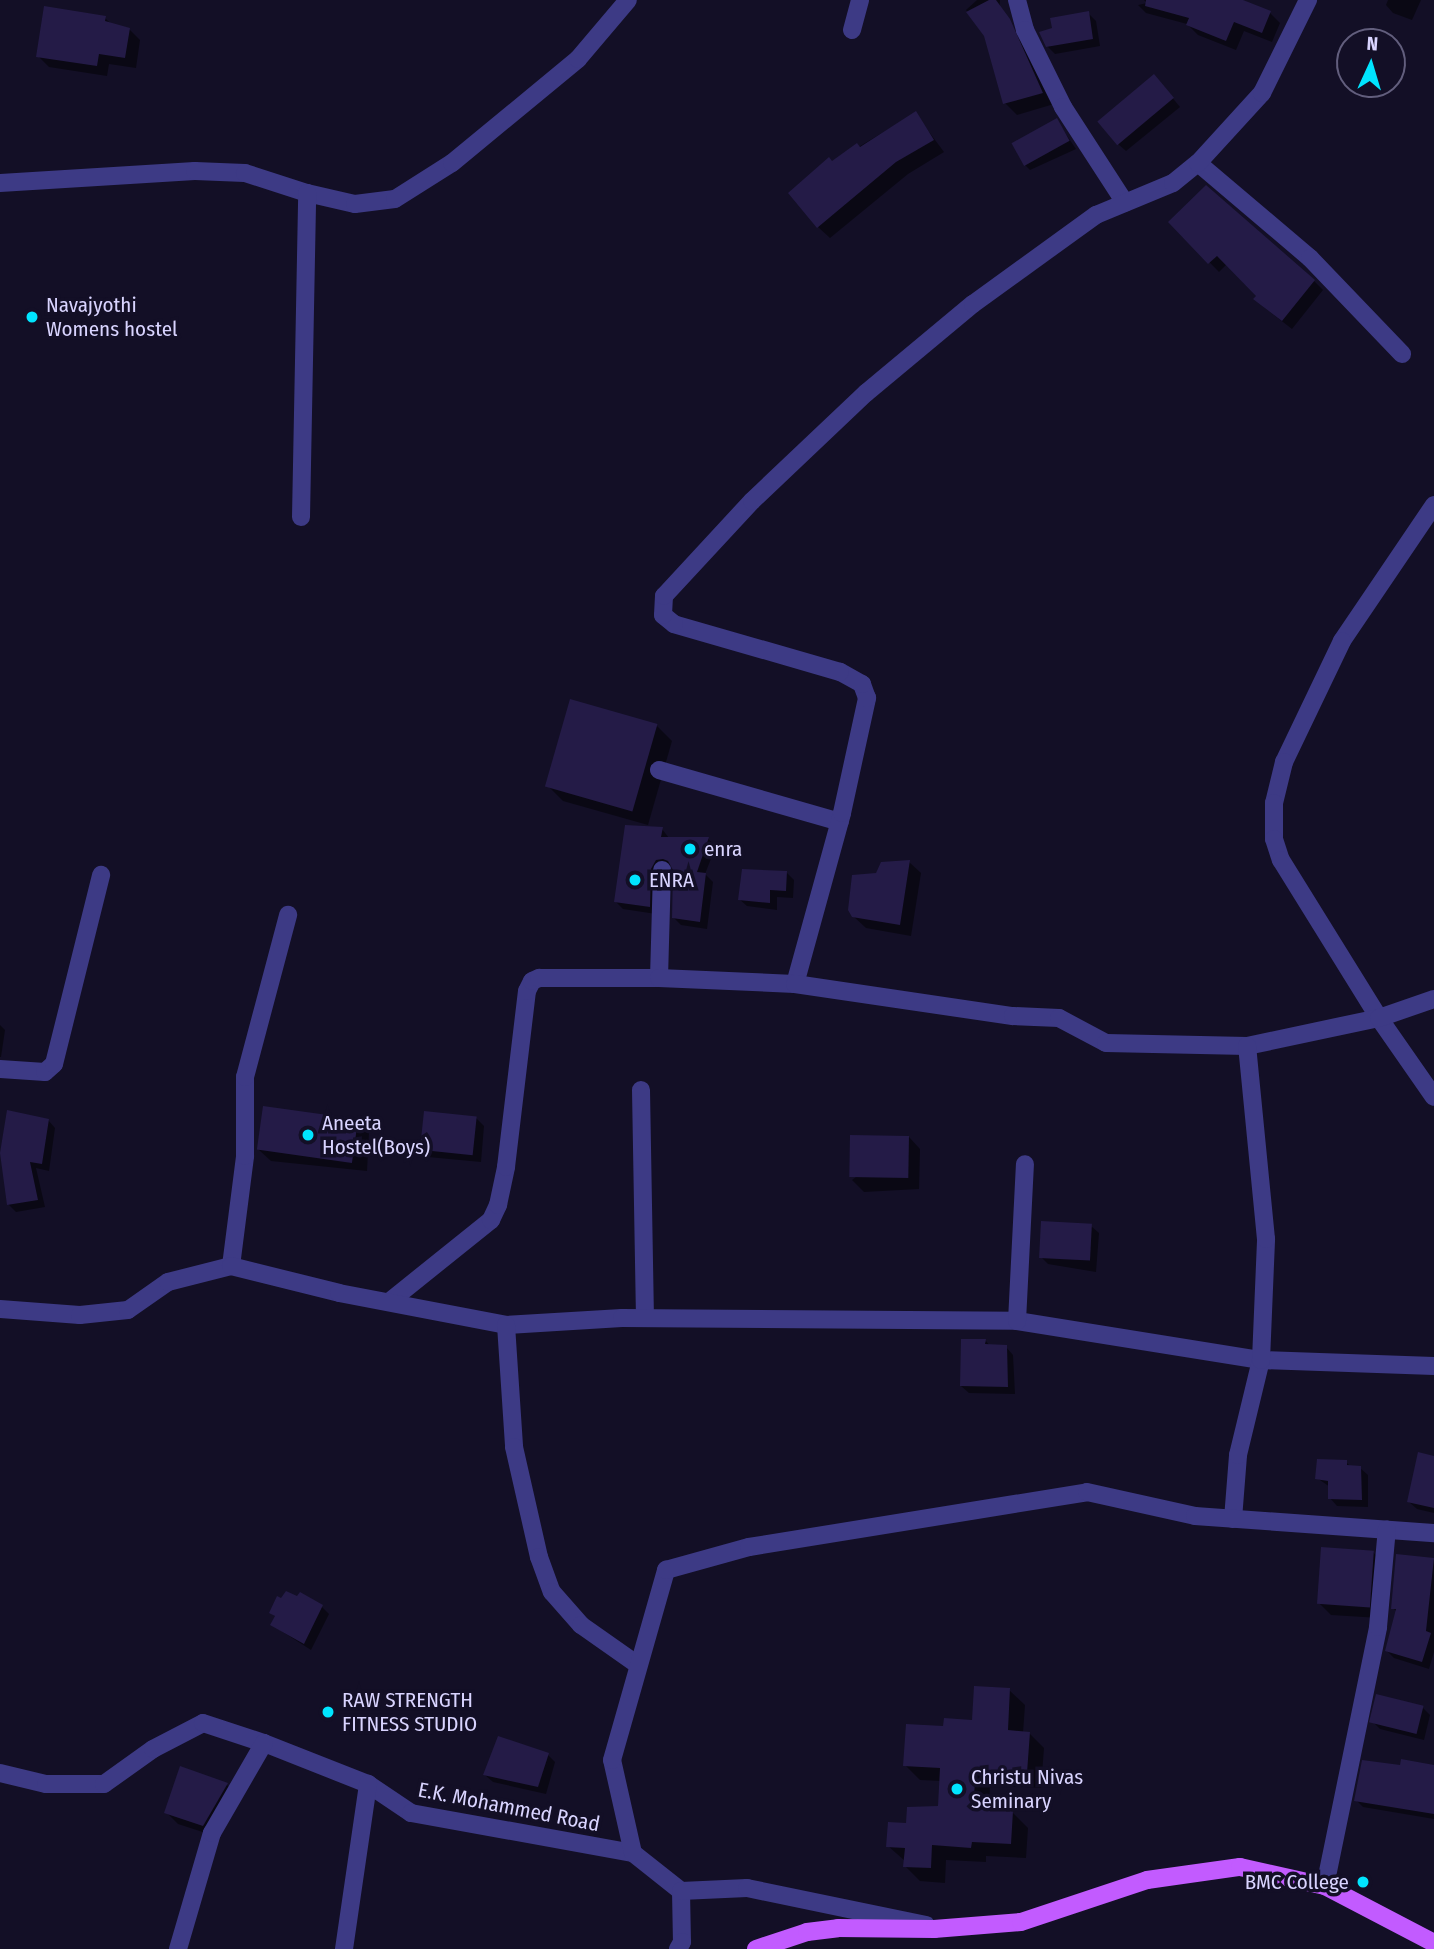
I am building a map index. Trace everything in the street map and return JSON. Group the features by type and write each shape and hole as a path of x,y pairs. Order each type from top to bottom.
{"main road":[{"path":"756,1949 807,1932 838,1928 947,1929 1021,1922 1147,1880 1217,1868 1240,1867 1325,1886 1434,1943"}],"street":[{"path":"0,183 195,171 245,173 307,193 355,204 395,199 452,163 578,59 628,0"},
{"path":"852,30 860,0"},
{"path":"1017,0 1025,30 1063,107 1125,203"},
{"path":"795,984 840,822 867,698 862,684 840,672 674,624 663,615 664,596 752,502 901,363 973,304 1096,215 1173,183 1198,163 1262,93 1308,0"},
{"path":"1198,163 1310,258 1402,354"},
{"path":"302,517 307,193"},
{"path":"1434,505 1342,641 1284,762 1274,803 1274,839 1281,860 1379,1018 1434,1097"},
{"path":"659,771 840,822"},
{"path":"659,978 662,870"},
{"path":"0,1069 45,1072 54,1064 101,875"},
{"path":"231,1266 245,1156 245,1077 288,915"},
{"path":"389,1302 491,1220 498,1205 506,1167 527,990 532,981 539,978 659,978 795,984 1013,1016 1059,1018 1106,1043 1247,1046 1379,1018 1434,999"},
{"path":"1233,1519 1238,1455 1261,1360 1266,1239 1247,1046"},
{"path":"641,1090 645,1318"},
{"path":"1017,1321 1025,1164"},
{"path":"0,1310 80,1315 128,1310 168,1282 231,1266 506,1325 645,1318 1017,1321 1261,1360 1434,1366"},
{"path":"506,1325 514,1447 539,1557 552,1592 581,1625 638,1665"},
{"path":"633,1853 612,1759 666,1570 749,1547 1087,1492 1195,1516 1434,1533"},
{"path":"1325,1886 1378,1627 1387,1530"},
{"name":"E.K. Mohammed Road","path":"0,1773 46,1784 104,1784 153,1749 204,1723 264,1743 368,1784 411,1813 633,1853 681,1891"},
{"path":"178,1949 212,1833 264,1743"},
{"path":"344,1949 368,1784"},
{"path":"678,1949 682,1942 681,1891 747,1888 947,1929"}],"building":[{"path":"989,0 996,0 1010,19 1043,93 1003,104 984,36 966,12"},
{"path":"1146,0 1243,0 1271,11 1262,33 1234,22 1226,41 1186,25 1189,18 1145,6"},
{"path":"44,6 106,16 105,21 130,28 125,58 99,54 97,66 36,57"},
{"path":"1089,11 1093,39 1046,47 1039,32 1052,28 1050,18"},
{"path":"1154,74 1174,98 1117,145 1097,122"},
{"path":"916,111 934,140 896,162 817,228 788,193 829,157 832,161 857,143 860,147"},
{"path":"1057,118 1070,141 1024,166 1012,143"},
{"path":"1206,185 1315,280 1282,321 1253,299 1256,296 1217,256 1208,264 1168,222"},
{"path":"570,699 657,724 632,812 545,786"},
{"path":"625,825 663,827 661,837 709,837 697,872 706,873 700,922 672,918 673,870 668,861 663,859 656,860 651,869 650,907 614,902"},
{"path":"910,860 900,925 852,917 848,910 852,875 876,873 881,862"},
{"path":"742,869 787,871 786,891 770,890 770,903 738,900"},
{"name":"Aneeta Hostel(Boys)","path":"263,1106 358,1119 352,1163 257,1150"},
{"path":"7,1110 49,1119 42,1164 30,1162 38,1200 7,1205 0,1153"},
{"path":"424,1111 477,1117 473,1155 420,1150"},
{"path":"850,1135 909,1136 908,1178 849,1177"},
{"path":"1041,1221 1092,1224 1090,1261 1039,1258"},
{"path":"961,1339 986,1339 985,1344 1007,1345 1008,1387 960,1386"},
{"path":"1418,1452 1434,1456 1434,1508 1407,1502"},
{"path":"1317,1459 1347,1460 1347,1465 1361,1466 1362,1500 1328,1499 1328,1481 1315,1479"},
{"path":"1321,1547 1374,1551 1370,1608 1317,1604"},
{"path":"1396,1554 1434,1558 1426,1631 1431,1633 1422,1662 1385,1651 1396,1609 1391,1609"},
{"path":"286,1591 297,1596 300,1592 323,1605 304,1644 270,1625 275,1616 269,1613 277,1596 281,1598"},
{"name":"Christu Nivas Seminary","path":"974,1686 1010,1688 1008,1730 1030,1732 1027,1773 976,1770 973,1808 1013,1811 1011,1844 972,1842 971,1848 932,1845 931,1868 903,1867 905,1848 886,1847 888,1822 906,1823 907,1807 938,1806 940,1768 903,1766 906,1724 943,1726 944,1718 972,1720"},
{"path":"1376,1694 1424,1706 1417,1734 1369,1722"},
{"path":"498,1736 549,1753 538,1787 483,1775"},
{"path":"1401,1759 1434,1765 1434,1814 1354,1801 1362,1760 1400,1765"},
{"path":"180,1766 228,1783 203,1826 164,1813"}],"place":[{"name":"Navajyothi Womens hostel","path":"32,317"},
{"name":"enra","path":"690,849"},
{"name":"ENRA","path":"635,880"},
{"name":"Aneeta Hostel(Boys)","path":"308,1135"},
{"name":"RAW STRENGTH FITNESS STUDIO","path":"328,1712"},
{"name":"Christu Nivas Seminary","path":"957,1789"},
{"name":"BMC College","path":"1363,1882"}]}
